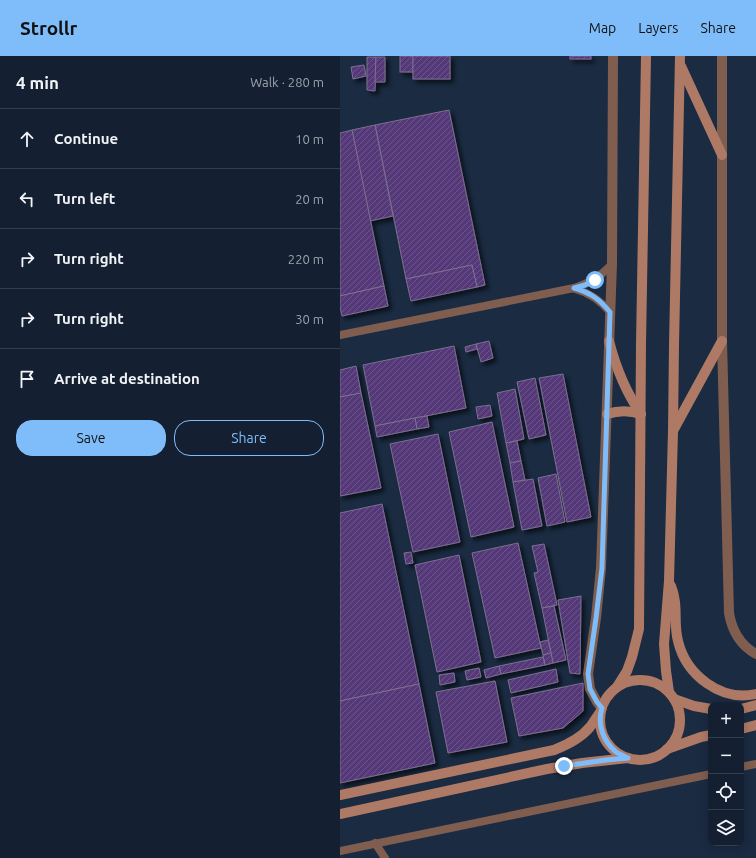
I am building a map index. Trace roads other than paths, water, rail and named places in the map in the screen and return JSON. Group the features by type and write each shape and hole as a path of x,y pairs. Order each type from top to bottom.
{"main road":[{"path":"340,795 540,754 566,745 579,737 589,728 608,696 617,687 627,671 632,657 638,629 646,56"},
{"path":"680,60 722,155"},
{"path":"601,709 600,723 602,734 608,744 617,753 628,758 638,760 658,756 667,749 676,738 680,725 679,712 672,696 665,665 664,644 669,581 680,60"},
{"path":"609,341 622,382 641,414"},
{"path":"673,431 722,341"},
{"path":"607,414 624,410 641,414"},
{"path":"669,581 676,601 677,640 681,653 688,666 697,676 717,690 739,695 751,696 756,694"},
{"path":"617,687 630,681 644,680 658,684 672,696 694,706 708,708"},
{"path":"744,708 756,705"},
{"path":"744,728 756,725"},
{"path":"667,749 708,736"},
{"path":"340,814 582,762 628,758"}],"street":[{"path":"601,709 590,689 588,674 602,568 612,264 613,56"},
{"path":"722,56 722,341 729,613 732,627 739,639 745,646 756,654"}],"lane":[{"path":"340,336 574,288 595,280 612,264"},
{"path":"574,288 595,297 610,312"},
{"path":"744,767 756,764"},
{"path":"340,851 708,775"},
{"path":"375,843 385,858"}]}
